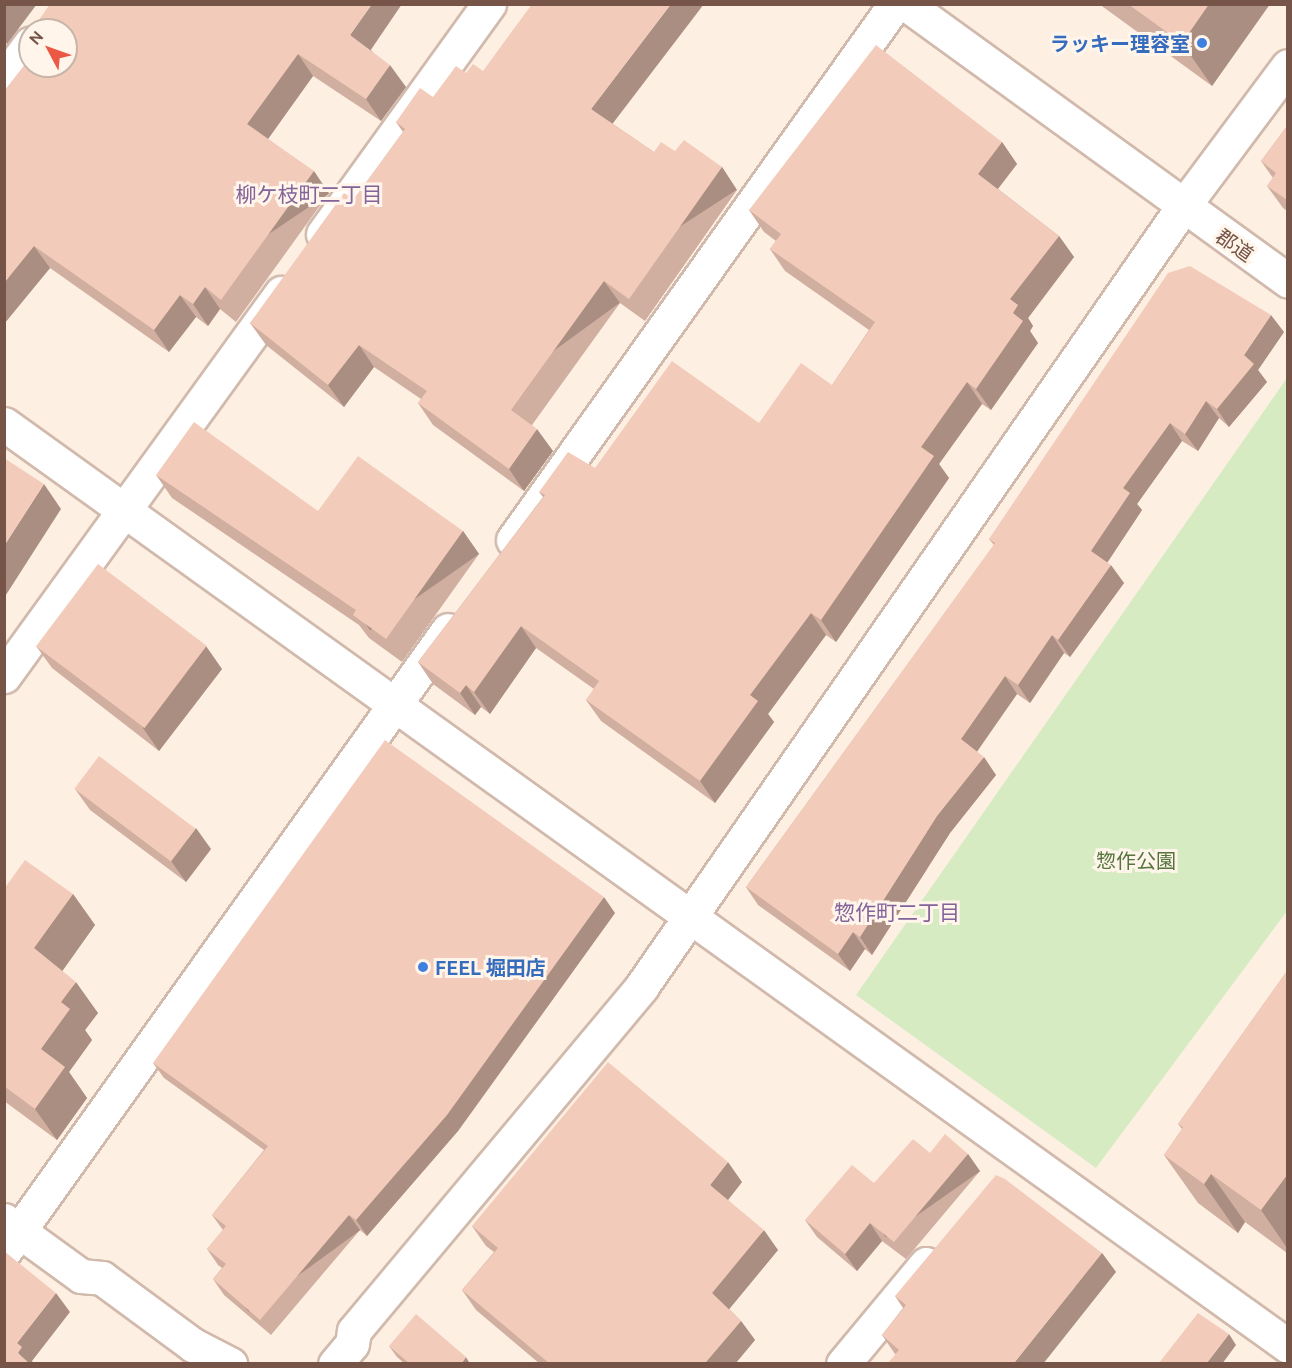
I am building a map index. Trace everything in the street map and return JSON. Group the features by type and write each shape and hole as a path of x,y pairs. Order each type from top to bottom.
{"street":[{"path":"4,676 489,4"},
{"path":"494,566 895,4"},
{"name":"郡道","path":"906,4 1182,208 1287,281"},
{"path":"4,79 18,60"},
{"path":"335,1364 352,1344 354,1331 642,986 1182,208 1287,66"},
{"path":"4,424 396,702 689,916 1009,1165 1287,1346"},
{"path":"230,1364 193,1345 102,1278 81,1276 10,1235 466,605"},
{"path":"843,1364 949,1237"}],"green space":[{"name":"惣作公園","path":"1287,378 1287,911 1096,1168 856,995"}],"building":[{"path":"50,4 372,4 350,35 390,65 366,99 298,54 247,124 314,171 221,300 205,287 193,304 180,295 154,330 34,246 4,283 4,91 18,73 18,78 78,78 78,18 40,18"},
{"path":"532,4 671,4 591,109 654,152 661,142 675,151 684,140 722,167 629,299 604,281 511,410 537,429 509,469 418,403 427,391 359,345 328,385 250,323 344,193 354,199 405,129 396,122 420,88 433,97 456,66 466,73 473,64 483,71"},
{"path":"1128,4 1209,4 1182,43"},
{"path":"876,45 1002,142 978,174 1059,236 1010,299 1018,305 1013,313 1023,321 976,389 967,382 921,447 934,456 821,620 811,613 750,695 758,701 700,781 586,700 599,681 521,626 474,692 466,685 460,693 418,662 545,495 539,492 568,452 595,468 672,361 759,423 801,363 832,385 875,322 770,249 781,234 749,210"},
{"path":"1287,126 1287,200 1267,186 1276,173 1261,161"},
{"path":"1190,266 1271,315 1244,355 1254,364 1217,409 1206,401 1185,434 1170,423 1123,488 1130,493 1091,551 1111,565 1058,640 1052,635 1018,685 1005,676 961,739 984,757 937,816 860,937 853,932 838,954 746,887 995,543 989,539 1168,273"},
{"path":"194,422 318,511 358,456 463,531 386,639 353,615 356,610 156,475"},
{"path":"4,458 44,484 4,546"},
{"path":"98,564 207,646 145,728 36,646"},
{"path":"385,740 604,897 447,1115 356,1220 349,1215 260,1320 213,1279 226,1264 207,1249 226,1226 212,1215 268,1146 153,1063"},
{"path":"99,756 196,829 171,862 74,789"},
{"path":"25,860 73,894 34,948 76,982 61,1002 70,1009 41,1049 65,1067 35,1109 4,1086 4,889"},
{"path":"1287,971 1287,1175 1261,1210 1211,1174 1204,1184 1164,1155 1183,1127 1178,1124"},
{"path":"608,1062 728,1162 710,1185 764,1230 712,1293 741,1321 706,1362 708,1364 550,1364 462,1290 498,1248 472,1226"},
{"path":"945,1134 968,1154 894,1242 870,1223 845,1254 805,1220 852,1165 874,1183 913,1139 930,1153"},
{"path":"996,1175 1005,1179 1102,1253 1015,1364 887,1364 899,1350 882,1335 906,1305 895,1296"},
{"path":"4,1251 56,1293 17,1343 22,1347 18,1353 30,1364 4,1364"},
{"path":"1198,1313 1229,1334 1206,1364 1159,1363"},
{"path":"416,1314 466,1357 461,1364 410,1364 389,1346"}],"place":[{"name":"ラッキー理容室","path":"1202,43"},
{"name":"FEEL 堀田店","path":"423,967"}],"district":[{"name":"柳ケ枝町二丁目","path":"309,194"},
{"name":"惣作町二丁目","path":"897,912"}]}
